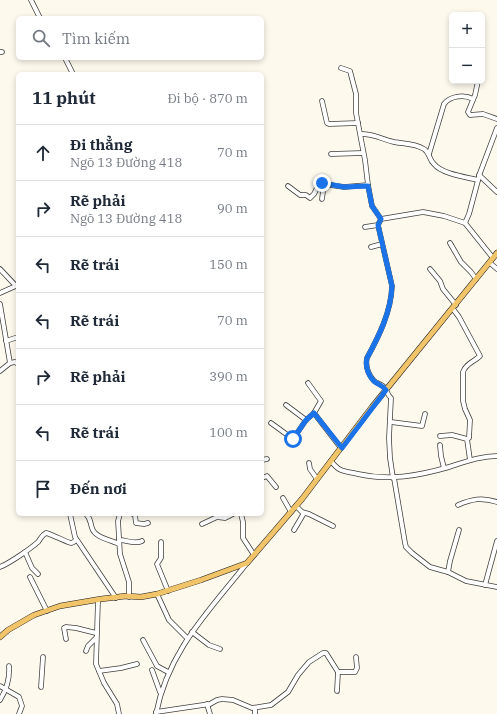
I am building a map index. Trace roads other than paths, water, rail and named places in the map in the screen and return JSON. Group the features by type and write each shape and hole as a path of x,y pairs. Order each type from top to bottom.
{"main road":[{"path":"0,637 8,630 34,615 60,606 98,600 141,597 157,594 247,563 296,506 386,390 455,307 497,253"}],"street":[{"path":"31,0 39,16"},
{"path":"66,60 72,72"},
{"path":"341,68 350,71 356,94 356,113 372,206 381,219"},
{"path":"477,84 475,95 468,112 470,115 483,114 497,119"},
{"path":"429,154 444,104 447,100 455,97 468,97 473,99"},
{"path":"322,101 327,123 358,123"},
{"path":"465,223 478,178 497,128"},
{"path":"360,134 371,134 393,142 414,145 423,149 429,154 434,164 442,170 454,174 478,178 497,192"},
{"path":"330,154 364,153"},
{"path":"288,186 300,195 306,195 310,198 314,194 318,184 344,187 368,186"},
{"path":"322,199 323,184"},
{"path":"381,219 423,212 444,216 465,223 497,269"},
{"path":"381,219 378,225 392,286 386,318 367,358 366,369 375,382 383,386 391,398 389,438 390,458 406,547 430,567 448,572 466,582 497,587"},
{"path":"364,227 378,225"},
{"path":"450,243 461,262 476,279"},
{"path":"371,247 382,244"},
{"path":"0,269 16,285"},
{"path":"430,269 440,280 443,289 455,307 480,356 467,365 463,372 463,401 470,420 469,438 467,439 470,460"},
{"path":"0,293 16,286"},
{"path":"0,304 10,363"},
{"path":"6,341 16,338"},
{"path":"0,371 10,363 16,363"},
{"path":"272,423 293,439 306,420 314,413 321,401 308,383"},
{"path":"286,405 306,420"},
{"path":"314,413 342,448"},
{"path":"391,422 422,426 425,414"},
{"path":"440,436 452,435 467,439"},
{"path":"440,445 440,456 444,468"},
{"path":"331,462 336,468 344,472 371,477 393,478 417,475 485,456 497,456"},
{"path":"309,463 310,469 317,479"},
{"path":"264,477 267,476 276,487"},
{"path":"283,498 291,512"},
{"path":"458,505 482,498 497,502"},
{"path":"296,506 304,513 333,526"},
{"path":"294,530 304,513"},
{"path":"70,516 73,533 76,540 116,598"},
{"path":"87,516 95,534 119,542 125,540 136,543 142,541"},
{"path":"119,516 118,521 121,559 129,582 129,597"},
{"path":"135,516 136,522 144,524 148,523"},
{"path":"202,524 217,517 225,518 229,516"},
{"path":"242,516 243,538 254,555"},
{"path":"448,572 459,530"},
{"path":"0,567 24,552 46,533 69,543 76,540"},
{"path":"485,585 497,541"},
{"path":"161,542 161,558 157,564 168,591"},
{"path":"24,552 32,568 38,574"},
{"path":"247,563 187,638 168,672 160,693 156,713 207,704 217,700 233,700 252,708 271,705 288,692 298,675 309,662 323,653 326,653 338,672 337,691"},
{"path":"30,577 47,611"},
{"path":"157,594 169,620 187,638"},
{"path":"98,600 96,664 117,704 119,714"},
{"path":"66,639 64,628 66,627 76,628 96,635"},
{"path":"192,632 209,645 220,649"},
{"path":"86,651 96,635"},
{"path":"143,640 157,666 168,672"},
{"path":"41,687 44,656"},
{"path":"338,672 355,672 357,668 356,656"},
{"path":"99,671 137,664"},
{"path":"0,700 9,681 9,666"},
{"path":"152,670 160,693"},
{"path":"0,686 19,697 22,706 19,714"},
{"path":"207,704 210,714"},
{"path":"254,714 255,708"}]}
